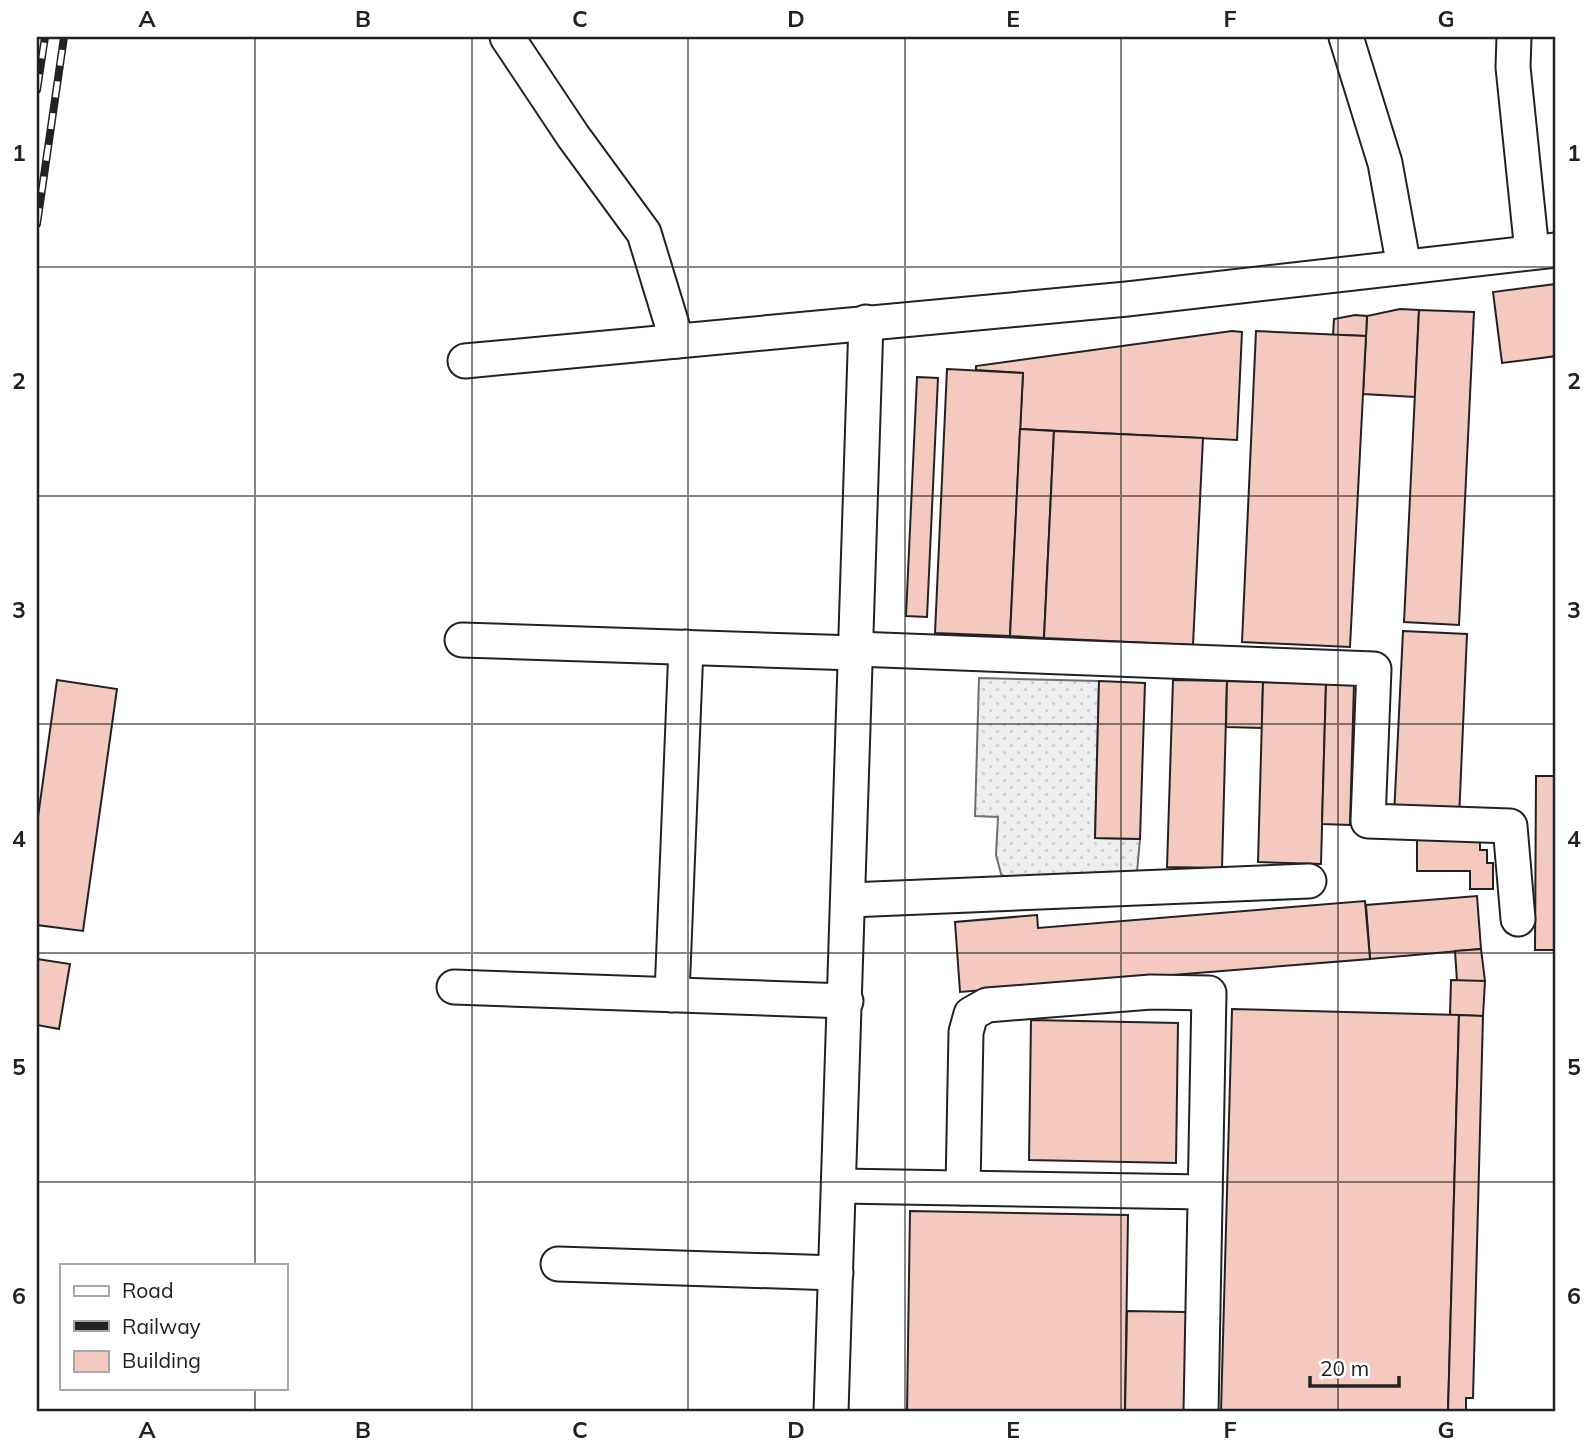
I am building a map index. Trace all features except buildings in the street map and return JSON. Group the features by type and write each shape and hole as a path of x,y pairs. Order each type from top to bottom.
{"street":[{"path":"507,37 573,136 644,233 677,341"},
{"path":"1346,37 1385,163 1404,267"},
{"path":"465,361 1127,299 1544,251 1513,67 1514,37"},
{"path":"831,1412 866,322"},
{"path":"462,640 1374,669 1368,821 1510,826 1518,919"},
{"path":"671,995 686,648"},
{"path":"849,901 1309,881"},
{"path":"454,987 846,1001"},
{"path":"963,1188 966,1032 971,1014 988,1005 1151,992 1209,993 1201,1412"},
{"path":"839,1186 1205,1192"},
{"path":"558,1264 836,1273"}],"shaded area":[{"path":"979,678 1099,681 1095,838 1140,839 1137,872 1011,881 1001,874 996,855 998,817 975,816"}],"railway":[{"path":"37,90 45,37"},
{"path":"37,224 64,37"}]}
